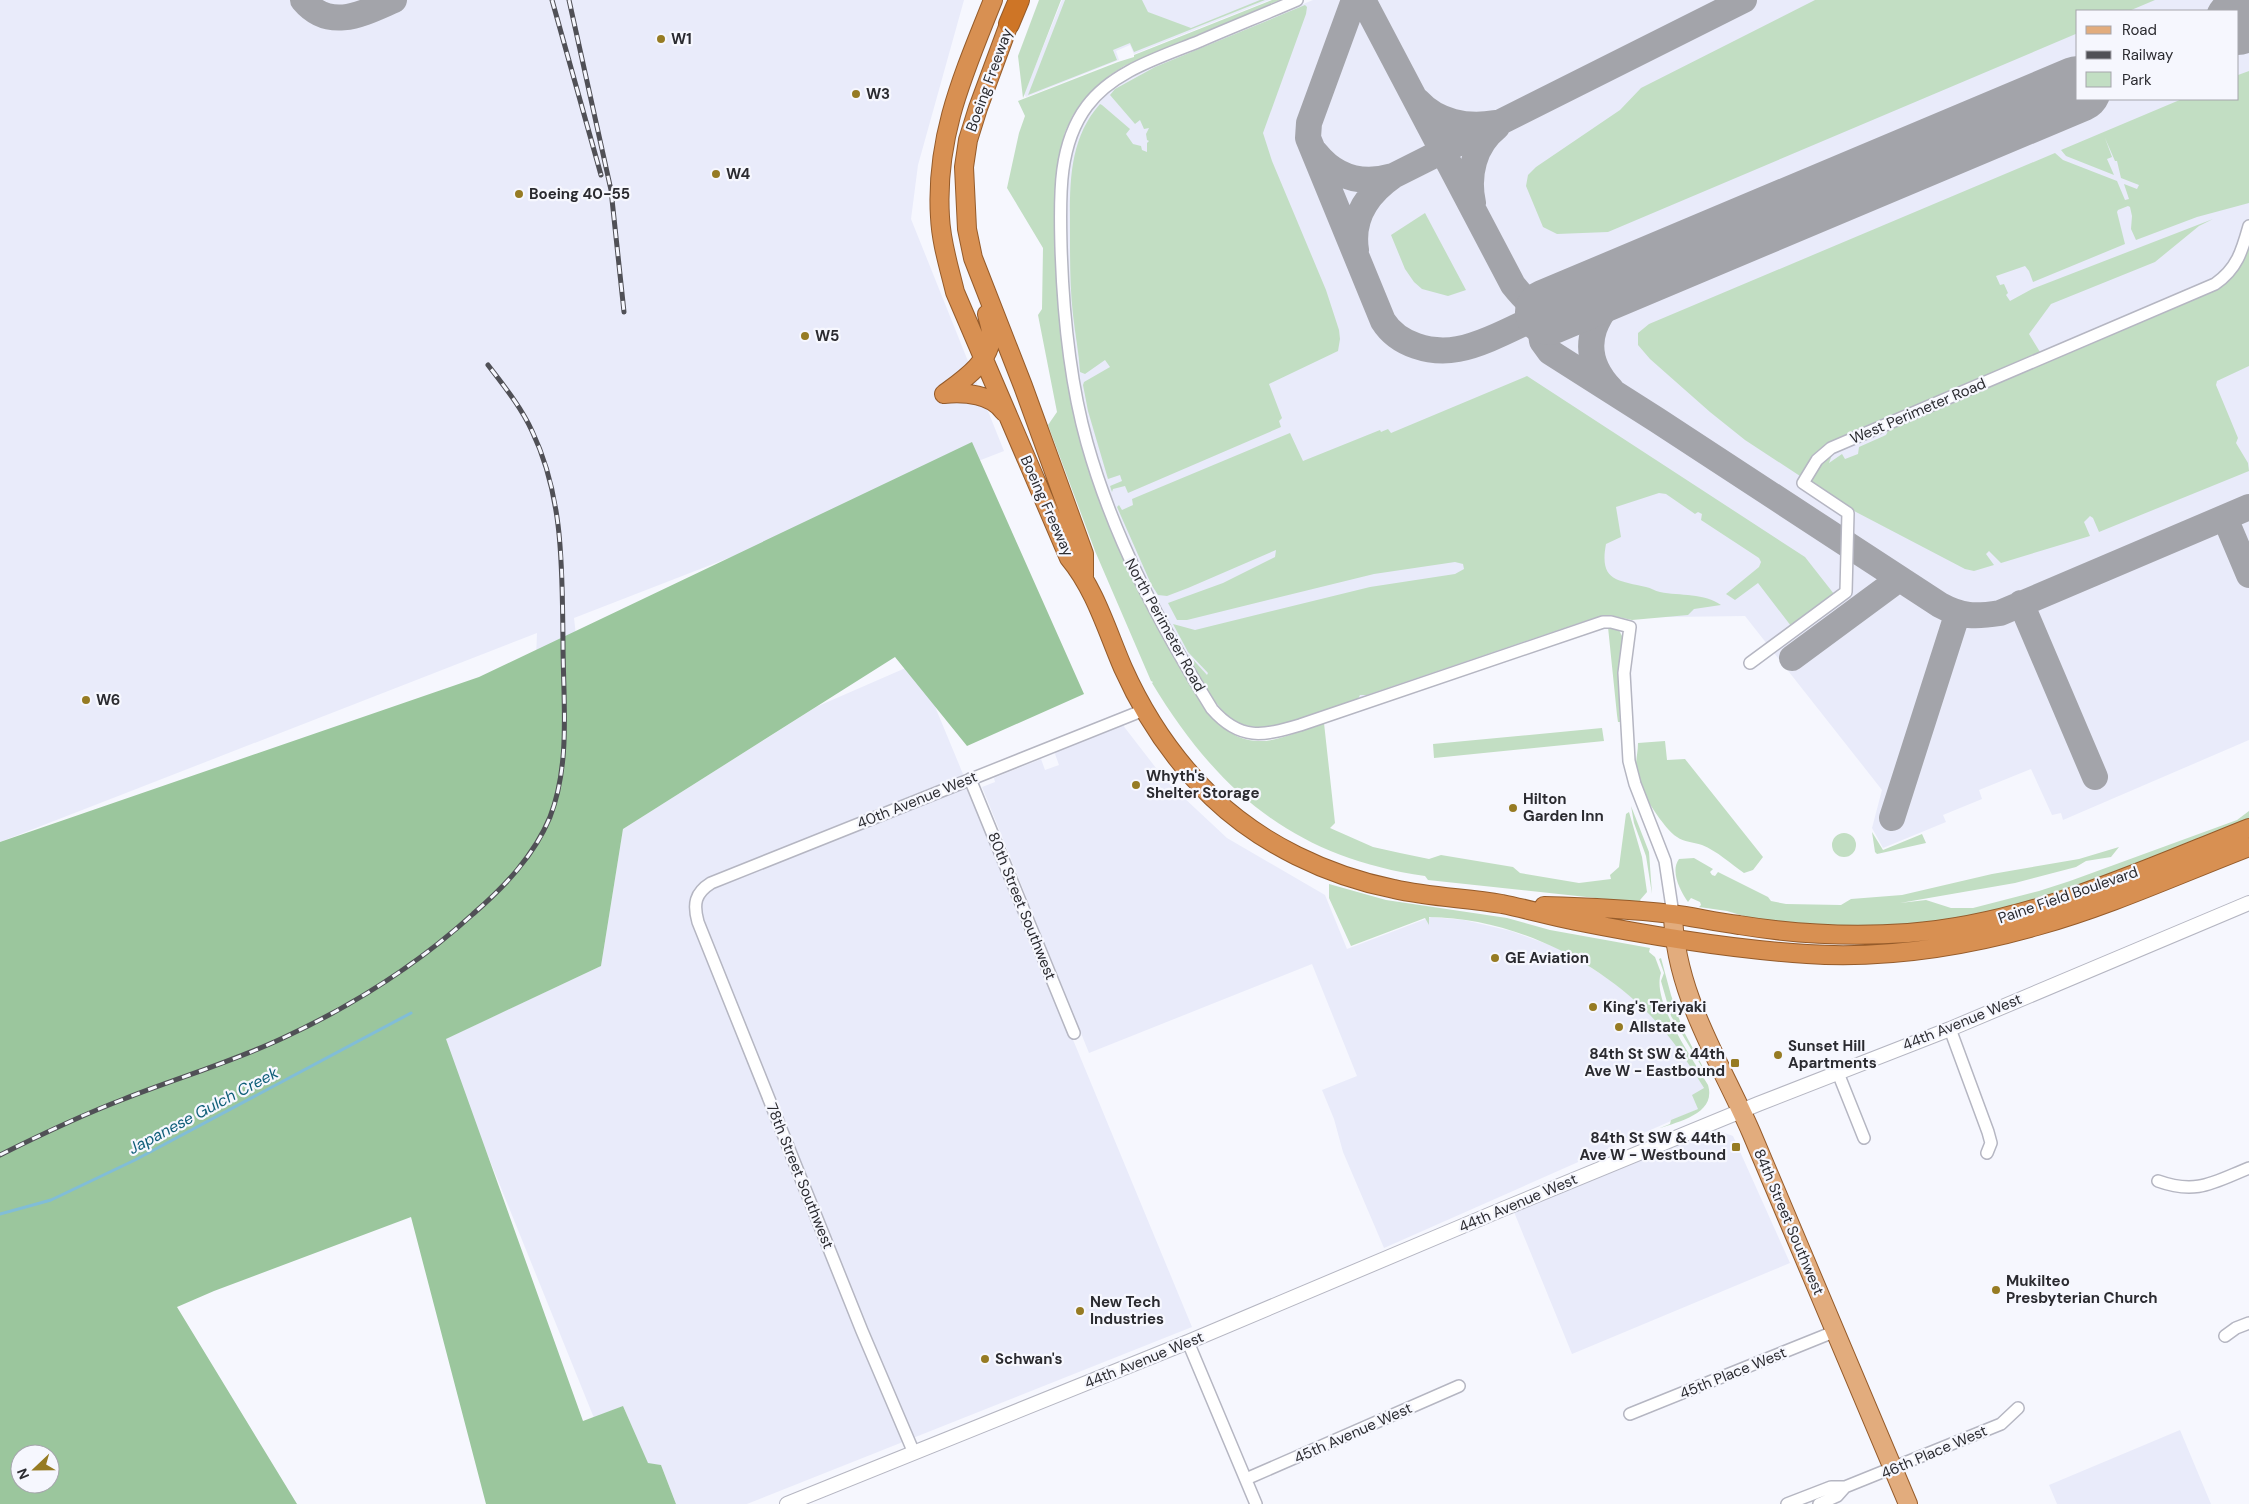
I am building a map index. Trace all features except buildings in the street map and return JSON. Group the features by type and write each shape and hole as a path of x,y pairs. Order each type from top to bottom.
{"highway":[{"name":"Boeing Freeway","path":"993,0 960,84 946,129 939,180 940,219 946,256 955,292 1069,558 1084,576"},
{"name":"Boeing Freeway","path":"1019,0 978,108 968,140 964,166 967,228 973,258 1023,386 1084,554 1084,576"},
{"path":"973,258 991,332 991,341 983,359 967,376 944,394 974,395 990,399 998,403 1008,418"},
{"path":"1084,576 1125,673 1144,710 1180,762 1213,798 1242,822 1310,862 1343,876 1393,889 1503,904 1673,940"},
{"name":"Paine Field Boulevard","path":"1673,914 1740,926 1802,932 1865,934 1950,928 1994,920 2049,905 2249,828"},
{"name":"Paine Field Boulevard","path":"1673,940 1806,954 1851,955 1919,950 2000,936 2039,926 2089,909 2249,847"},
{"path":"1503,904 1608,908 1673,914"}],"main road":[{"name":"84th Street Southwest","path":"1673,914 1673,940 1696,1016 1741,1111 1908,1504"}],"street":[{"name":"North Perimeter Road","path":"1297,0 1145,64 1118,78 1100,92 1088,105 1078,120 1066,150 1062,179 1063,310 1073,380 1086,442 1106,502 1127,555 1153,610 1212,709 1222,720 1235,729 1249,734 1263,735 1300,725 1603,622 1630,626"},
{"name":"West Perimeter Road","path":"1750,662 1846,592 1848,513 1803,483 1823,453 2215,284 2226,276 2236,264 2249,226"},
{"name":"84th Street Southwest","path":"1630,626 1624,673 1629,761 1637,790 1665,861 1673,914"},
{"name":"40th Avenue West","path":"696,898 702,888 711,883 1144,710"},
{"name":"80th Street Southwest","path":"970,779 1074,1033"},
{"name":"78th Street Southwest","path":"696,898 694,908 698,922 862,1331 914,1453"},
{"name":"44th Avenue West","path":"787,1504 1188,1342 1741,1111 1950,1029 2249,903"},
{"path":"1950,1029 1988,1132 1991,1143 1987,1153"},
{"path":"1838,1072 1864,1138"},
{"path":"2158,1181 2176,1187 2200,1187 2249,1168"},
{"path":"2225,1336 2249,1322"},
{"name":"45th Place West","path":"1630,1414 1836,1332"},
{"path":"1188,1342 1256,1504"},
{"name":"45th Avenue West","path":"1246,1479 1459,1386"},
{"name":"46th Place West","path":"1787,1504 1831,1488 1845,1487 1893,1469 2001,1424 2018,1408"},
{"name":"46th Place West","path":"1819,1504 1837,1496 1845,1487"}],"shaded area":[{"path":"0,0 964,0 918,165 911,219 1004,451 574,618 585,714 532,759 537,633 0,842"},
{"path":"1062,0 1270,0 1134,54 1130,45 1116,51 1119,60 1026,97 1024,94"},
{"path":"1313,0 2249,0 2249,226 2236,263 2249,287 2249,740 2063,820 2061,813 2052,815 2031,769 1979,790 1982,799 1943,815 1946,822 1883,848 1872,828 1882,790 1745,616 1595,618 1334,713 1263,735 1222,721 1153,610 1086,442 1063,310 1066,150 1100,92 1141,70"},
{"path":"917,663 1192,1327 747,1504 676,1504 661,1465 648,1464 623,1406 594,1418 480,1136 445,1039 601,966 623,829 816,707"},
{"path":"1122,724 1166,781 1227,838 1325,895 1347,949 1431,917 1464,920 1511,931 1564,950 1610,980 1650,1012 1682,1050 1704,1088 1698,1109 1384,1248 1343,1152 1334,1119 1322,1090 1357,1076 1312,964 1089,1053 982,787 995,782 994,778 1041,759 1045,770 1059,765 1054,751"},
{"path":"1716,1130 1733,1136 1790,1263 1572,1354 1514,1212"},
{"path":"2180,1430 2211,1504 2057,1504 2049,1485"}],"green space":[{"path":"1039,0 1061,0 1023,98 1018,56"},
{"path":"1065,0 1142,0 1148,12 1191,28 1260,0 1265,0 1134,52 1130,43 1113,50 1117,60 1028,95"},
{"path":"1272,0 1280,0 1124,66 1110,75 1090,94 1073,115 1065,132 1058,164 1056,189 1058,300 1103,507 1117,543 1156,624 1215,720 1242,738 1254,741 1280,738 1324,723 1335,823 1330,828 1373,847 1400,853 1429,859 1441,855 1513,867 1520,873 1579,883 1611,879 1610,875 1619,867 1626,814 1629,812 1642,857 1647,892 1640,900 1642,903 1428,880 1425,876 1379,867 1337,854 1299,836 1264,814 1233,787 1204,757 1177,722 1151,681 1095,551 1048,425 1057,412 1038,315 1042,309 1043,248 1007,188 1019,133 1025,116 1018,101 1134,57 1134,55"},
{"path":"1815,0 2155,0 2131,10 2076,10 2076,34 1608,232 1557,234 1543,227 1526,186 1528,175 1536,167 1620,110 1641,88"},
{"path":"1305,5 1307,7 1306,14 1263,133 1272,161 1326,290 1339,330 1338,351 1269,384 1282,418 1279,421 1281,427 1128,493 1125,486 1113,489 1112,492 1110,486 1122,481 1120,475 1108,479 1088,411 1083,385 1084,382 1110,367 1105,360 1085,374 1080,372 1072,305 1070,200 1073,166 1081,134 1089,118 1100,104 1130,129 1126,134 1133,144 1141,146 1142,150 1147,152 1147,143 1149,141 1146,134 1149,128 1144,129 1140,120 1135,124 1110,95 1115,89 1155,67"},
{"path":"2249,71 2249,203 2197,217 2136,240 2131,229 2132,216 2128,206 2117,212 2125,244 2033,282 2025,266 1996,276 2000,285 2004,284 2008,293 2006,295 2010,301 2032,289 2213,219 2199,226 2155,262 2051,304 2029,334 2040,352 1827,444 1815,453 1800,476 1745,440 1710,412 1650,359 1638,345 1638,333 1649,324 2055,153 2063,160 2117,181 2125,200 2129,199 2124,184 2137,189 2139,185 2121,178 2117,161 2115,161 2105,138 2112,157 2107,159 2114,175 2066,156 2061,150 2180,100 2239,100 2239,75"},
{"path":"1425,213 1466,290 1448,296 1422,289 1414,282 1405,269 1391,235"},
{"path":"2249,246 2249,366 2217,381 2216,385 2238,438 2236,443 2248,463 2249,471 2099,532 2093,518 2090,516 2084,522 2090,536 2001,563 1989,551 1986,554 1994,565 1974,571 1965,569 1856,512 1813,484 1811,479 1819,466 1832,455 1829,463 1842,454 1845,459 1858,454 1859,447 1886,435 1889,429 2229,279 2241,265"},
{"path":"1527,376 1805,557 1834,594 1791,626 1758,583 1735,600 1726,594 1759,567 1761,562 1759,558 1701,520 1702,514 1698,512 1695,514 1666,494 1659,493 1616,507 1621,537 1606,544 1605,565 1608,572 1612,577 1627,583 1648,587 1660,592 1708,598 1721,605 1694,609 1688,615 1632,620 1609,615 1594,618 1367,695 1360,695 1358,699 1291,723 1256,727 1240,723 1227,715 1210,694 1188,654 1207,675 1208,673 1188,652 1173,624 1195,630 1370,587 1455,574 1464,569 1463,564 1455,562 1374,574 1187,620 1177,620 1168,603 1223,583 1275,557 1276,550 1188,588 1167,596 1158,595 1151,584 1117,507 1119,505 1122,510 1133,505 1132,499 1290,433 1303,461 1380,430 1381,432 1388,429 1391,433"},
{"path":"972,442 1084,694 967,746 895,657 623,829 601,966 446,1039 583,1421 623,1406 648,1463 661,1465 676,1504 486,1504 411,1217 214,1291 177,1307 297,1504 0,1504 0,842 479,677"},
{"path":"1608,627 1619,630 1623,638 1618,672 1620,722 1618,722 1617,715"},
{"path":"1602,728 1604,741 1434,758 1433,744"},
{"path":"1665,741 1667,760 1685,759 1763,857 1753,870 1744,873 1708,848 1680,839 1672,833 1653,809 1637,777 1638,743"},
{"path":"1631,806 1649,852 1652,894 1646,856 1634,823"},
{"path":"2249,811 2249,821 2041,900 1954,920 1886,927 1804,925 1754,919 1727,911 1699,907 1701,905 1700,902 1691,898 1688,902 1679,887 1675,869 1679,859 1694,858 1713,869 1710,872 1712,875 1715,876 1718,872 1768,897 1771,901 1786,904 1841,905 1851,899 1902,895 1992,874 2079,859 2119,847 2111,857 2086,861 2076,867 2015,883 1900,903 1926,900 1951,908 1973,908 2070,881 2237,820"},
{"path":"1872,832 1883,850 1922,834 1926,843 1877,854 1875,852"},
{"path":"1844,833 1849,834 1855,840 1855,850 1849,856 1844,857 1839,856 1833,850 1832,845 1833,840 1839,834"},
{"path":"1329,884 1386,900 1507,918 1550,930 1650,948 1649,952 1655,957 1661,973 1662,999 1668,1015 1708,1085 1709,1095 1706,1104 1693,1116 1655,1130 1670,1124 1671,1120 1698,1109 1692,1095 1704,1088 1679,1050 1650,1015 1603,975 1576,959 1549,945 1519,933 1459,919 1429,917 1429,925 1425,918 1351,946 1329,898"},
{"path":"1661,958 1683,1030 1711,1082 1671,1016 1661,981 1664,973 1659,959"}],"waterway":[{"name":"Japanese Gulch Creek","path":"0,1214 51,1200 135,1160 411,1013"}],"taxiway":[{"path":"303,0 313,10 324,15 336,17 359,14 394,0"},
{"path":"1354,0 1309,123 1308,138 1383,321 1389,329 1406,342 1426,349 1448,350 1480,343 1548,312"},
{"path":"1363,0 1513,285 1528,302 1548,312"},
{"path":"1356,250 1356,227 1363,208 1376,191 1393,176 1744,0"},
{"path":"1418,101 1434,114 1453,122 1474,125 1495,123"},
{"path":"1473,203 1471,182 1474,161 1489,134 1497,127"},
{"path":"1316,153 1332,168 1350,177 1371,180 1393,176"},
{"path":"1611,389 1599,373 1592,358 1591,343 1594,329 1601,315 1633,276"},
{"path":"1548,312 1546,320 1540,327 1542,341 1550,352 1940,605 1962,614 1983,615 2000,613 2249,507"},
{"path":"2225,518 2249,575"},
{"path":"1792,658 1899,579"},
{"path":"2021,603 2095,777"},
{"path":"1892,818 1957,615"}],"runway":[{"path":"2239,22 2249,18"},
{"path":"1548,312 2076,90"}],"railway":[{"path":"552,0 601,175"},
{"path":"569,0 611,190 624,312"},
{"path":"0,1155 108,1105 264,1047 309,1026 359,998 406,967 452,933 507,882 536,845 550,817 557,796 563,753 562,588 559,535 556,508 550,482 532,431 517,405 488,365"}],"place":[{"name":"W1","path":"661,39"},
{"name":"W3","path":"856,94"},
{"name":"W4","path":"716,174"},
{"name":"Boeing 40-55","path":"519,194"},
{"name":"W5","path":"805,336"},
{"name":"W6","path":"86,700"},
{"name":"Whyth's Shelter Storage","path":"1136,785"},
{"name":"Hilton Garden Inn","path":"1513,808"},
{"name":"GE Aviation","path":"1495,958"},
{"name":"King's Teriyaki","path":"1593,1007"},
{"name":"Allstate","path":"1619,1027"},
{"name":"Sunset Hill Apartments","path":"1778,1055"},
{"name":"84th St SW & 44th Ave W - Eastbound","path":"1735,1063"},
{"name":"84th St SW & 44th Ave W - Westbound","path":"1736,1147"},
{"name":"Mukilteo Presbyterian Church","path":"1996,1290"},
{"name":"New Tech Industries","path":"1080,1311"},
{"name":"Schwan's","path":"985,1359"}]}
